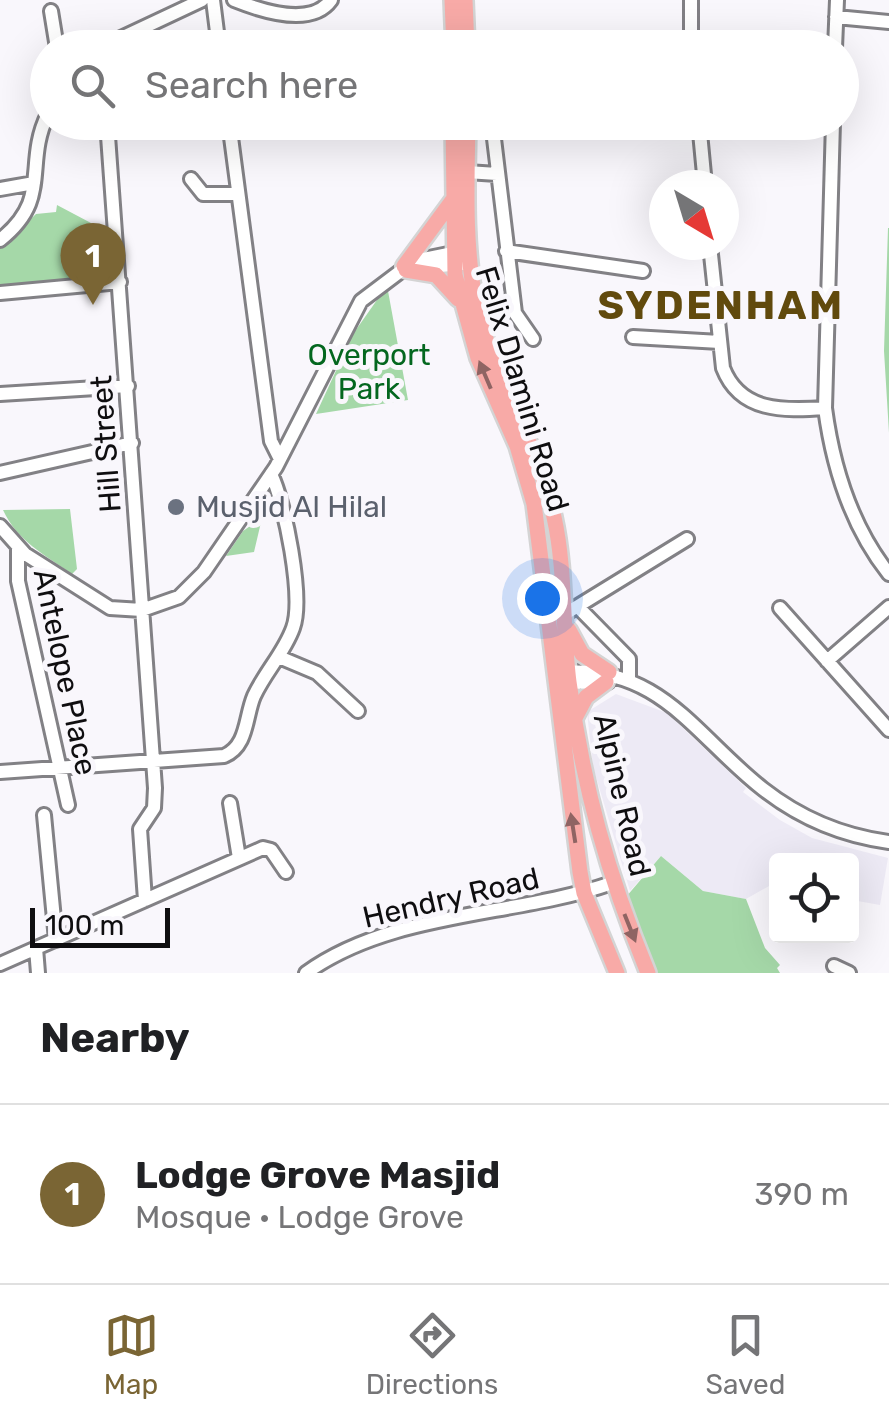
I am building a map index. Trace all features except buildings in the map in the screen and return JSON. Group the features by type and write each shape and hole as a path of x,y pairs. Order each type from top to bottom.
{"main road":[{"path":"452,0 453,30"},
{"path":"465,0 466,30"},
{"name":"Felix Dlamini Road","path":"453,140 453,258 460,302 534,504 560,681"},
{"name":"Felix Dlamini Road","path":"468,140 470,256 477,306 550,501 570,614 560,681"},
{"path":"452,201 400,270 436,275 460,302"},
{"path":"570,614 582,654 608,677 586,697 575,718"},
{"name":"Alpine Road","path":"560,681 575,718 584,778 612,883 648,973"},
{"name":"Alpine Road","path":"560,681 584,892 617,973"}],"street":[{"path":"138,30 202,0"},
{"path":"212,0 216,30"},
{"path":"234,0 279,14 320,10 331,0"},
{"path":"691,0 691,30"},
{"path":"836,30 837,0"},
{"path":"50,10 53,30"},
{"path":"836,17 889,22"},
{"path":"0,240 28,212 39,140"},
{"name":"Hill Street","path":"108,140 155,804 140,833 145,900"},
{"path":"231,140 271,441 280,459"},
{"path":"494,140 515,312 533,339"},
{"path":"700,140 703,170"},
{"path":"832,140 825,408 829,442 849,507 889,574"},
{"path":"468,172 498,174"},
{"path":"191,178 203,194 238,194"},
{"path":"0,189 34,183"},
{"path":"506,251 644,271"},
{"path":"0,526 18,549 96,602 122,610 166,604 190,588 271,474 361,301 400,270 470,256"},
{"path":"712,260 726,376 744,400 766,406 825,408"},
{"path":"0,293 120,282"},
{"path":"634,337 720,342"},
{"path":"0,394 128,386"},
{"path":"0,473 132,443"},
{"path":"0,772 224,756 234,751 256,692 279,657 296,611 280,499 271,474"},
{"path":"629,680 630,659 570,614 687,539"},
{"name":"Antelope Place","path":"18,549 18,581 68,805"},
{"path":"827,661 889,607"},
{"path":"780,608 889,730"},
{"path":"279,657 317,673 358,712"},
{"path":"560,681 608,677 629,680 662,696 739,769 792,808 837,830 889,842"},
{"path":"230,803 239,858"},
{"path":"44,815 56,940"},
{"path":"0,964 268,848 286,872"},
{"name":"Hendry Road","path":"306,973 371,940 612,883"},
{"path":"36,948 38,973"},
{"path":"834,966 848,973"}],"shaded area":[{"path":"616,694 667,713 746,788 743,792 780,820 812,838 888,858 880,905 859,901 859,853 769,853 769,886 746,899 703,891 661,856 630,891 593,767 587,712"}],"green space":[{"path":"57,205 91,223 112,243 115,279 0,286 0,248 36,214 56,212"},
{"path":"889,228 889,433 884,351"},
{"name":"Overport Park","path":"384,290 388,291 408,400 316,414 353,334"},
{"path":"70,509 77,569 72,574 24,539 3,510"},
{"path":"262,518 254,552 226,556 243,531"},
{"path":"661,856 703,891 746,899 765,948 780,965 780,973 648,973 620,904"}],"place":[{"name":"Lodge Grove Masjid","path":"93,305"},
{"name":"Musjid Al Hilal","path":"176,507"}],"district":[{"name":"SYDENHAM","path":"721,305"}]}
